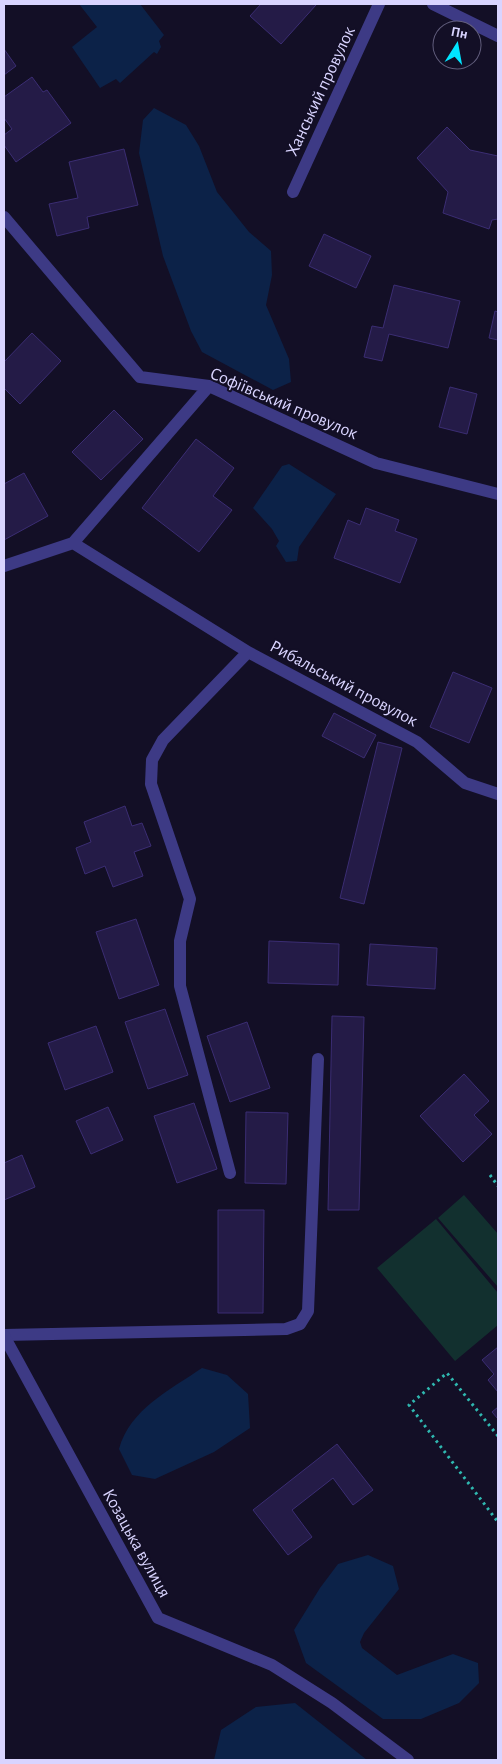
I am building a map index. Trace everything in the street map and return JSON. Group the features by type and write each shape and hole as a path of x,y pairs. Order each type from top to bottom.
{"street":[{"name":"Ханський провулок","path":"293,192 379,4"},
{"path":"433,4 498,36"},
{"name":"Софіївський провулок","path":"4,217 140,377 209,386 376,463 498,494"},
{"path":"4,566 73,543 209,386"},
{"path":"73,543 248,652"},
{"name":"Рибальський провулок","path":"230,1173 180,986 180,942 190,899 152,784 152,760 164,740 248,652 417,742 465,783 498,794"},
{"path":"4,1336 286,1330 300,1324 308,1311 318,1059"},
{"name":"Козацька вулиця","path":"4,1336 158,1618 272,1665 332,1703 408,1760"}],"path":[{"path":"490,1175 498,1186"},
{"path":"498,1436 447,1373 409,1405 498,1522"}],"green space":[{"path":"464,1195 498,1234 498,1287 438,1218"},
{"path":"436,1219 498,1293 498,1325 455,1361 377,1268"}],"water":[{"path":"79,4 140,4 164,35 159,41 161,47 157,54 154,52 120,83 116,79 100,88 72,47 97,27"},
{"path":"154,108 186,125 199,146 217,192 249,232 271,251 272,275 266,305 289,359 291,382 273,390 202,352 191,331 163,256 139,153 143,120"},
{"path":"289,464 336,494 299,547 297,561 286,562 276,546 279,541 272,529 253,508 282,466"},
{"path":"202,1368 227,1375 248,1394 250,1428 214,1452 155,1479 132,1475 119,1449 124,1435 132,1423 153,1402"},
{"path":"368,1555 393,1566 399,1589 364,1633 360,1642 362,1648 397,1675 453,1654 478,1663 479,1683 459,1703 421,1719 383,1719 306,1663 294,1630 320,1588 338,1564"},
{"path":"295,1703 367,1760 214,1760 221,1730 256,1707"}],"building":[{"path":"261,4 316,5 281,44 250,16"},
{"path":"4,49 16,66 4,75"},
{"path":"32,77 43,92 47,90 71,123 16,162 4,145 4,135 12,129 4,118 4,97"},
{"path":"447,127 470,150 498,156 498,219 492,220 489,229 443,213 448,192 417,158"},
{"path":"124,149 138,205 87,217 89,228 57,236 49,204 78,198 69,162"},
{"path":"324,234 371,256 356,288 309,266"},
{"path":"394,285 460,301 448,348 389,334 382,361 364,357 372,326 383,328"},
{"path":"495,311 498,312 498,340 489,338"},
{"path":"32,333 61,361 20,404 4,388 4,362"},
{"path":"450,387 477,394 467,434 439,427"},
{"path":"114,410 143,439 101,480 72,452"},
{"path":"196,439 234,468 213,496 232,510 199,552 142,508"},
{"path":"24,473 48,516 4,540 4,484"},
{"path":"366,508 399,520 395,531 417,539 400,583 334,558 348,520 360,525"},
{"path":"453,672 492,688 469,743 430,727"},
{"path":"334,713 376,735 364,758 322,736"},
{"path":"378,742 402,748 364,904 340,898"},
{"path":"125,806 132,826 142,823 151,846 134,852 143,876 113,887 105,866 85,874 76,848 91,842 84,822"},
{"path":"136,919 159,985 119,999 96,932"},
{"path":"269,941 339,944 338,985 268,983"},
{"path":"370,944 437,948 435,989 367,985"},
{"path":"165,1009 188,1075 148,1089 125,1022"},
{"path":"332,1016 364,1017 359,1210 328,1210"},
{"path":"247,1022 270,1088 230,1102 207,1036"},
{"path":"96,1026 113,1072 65,1090 48,1043"},
{"path":"464,1074 489,1101 474,1115 492,1134 463,1162 420,1116"},
{"path":"194,1103 217,1169 177,1183 154,1116"},
{"path":"108,1107 123,1140 91,1154 76,1121"},
{"path":"246,1112 288,1113 286,1184 245,1183"},
{"path":"22,1155 35,1187 4,1200 4,1163"},
{"path":"218,1210 264,1210 263,1313 218,1313"},
{"path":"498,1347 498,1392 488,1380 494,1374 482,1360"},
{"path":"498,1407 498,1419 492,1412"},
{"path":"337,1444 373,1490 353,1505 333,1478 292,1510 312,1537 288,1555 253,1510"}]}
